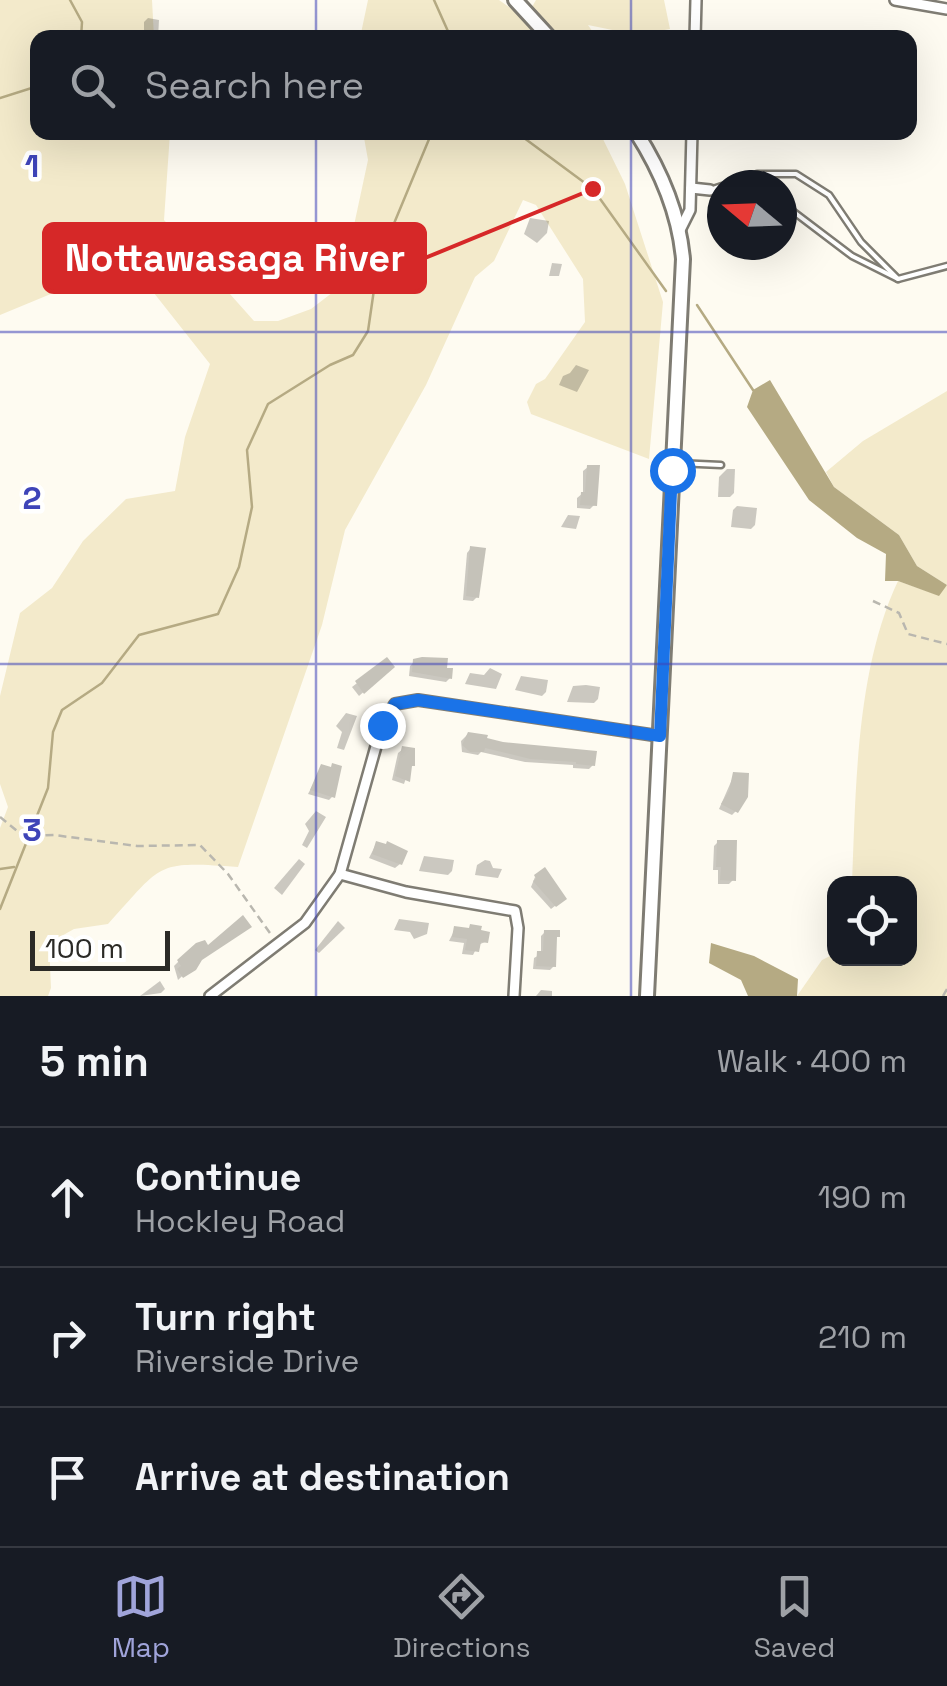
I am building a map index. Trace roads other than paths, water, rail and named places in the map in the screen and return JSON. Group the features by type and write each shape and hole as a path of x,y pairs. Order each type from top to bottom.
{"main road":[{"path":"515,0 543,30"},
{"path":"641,140 680,230 683,259 647,996"}],"street":[{"path":"695,30 696,0"},
{"path":"895,0 947,8"},
{"path":"680,230 690,210 692,140"},
{"path":"691,188 707,190"},
{"path":"210,996 304,923 340,874 382,725 395,704 418,700 660,736"},
{"path":"340,874 406,892 515,911 518,928 514,996"}],"lane":[{"path":"797,175 829,195 862,242 898,279"},
{"path":"797,214 852,256 898,279 947,266"},
{"path":"673,462 721,465"}],"waterway":[{"path":"70,0 82,22 82,30"},
{"path":"434,0 447,30"},
{"path":"0,98 30,89"},
{"path":"0,909 48,788 53,732 62,710 102,683 139,635 218,614 239,567 252,507 247,450 268,404 353,355 368,331 378,262 429,140"},
{"path":"527,140 593,189 666,291"},
{"path":"697,305 753,390"},
{"path":"0,869 14,867"}],"place":[{"name":"Nottawasaga River","path":"593,189"}]}
